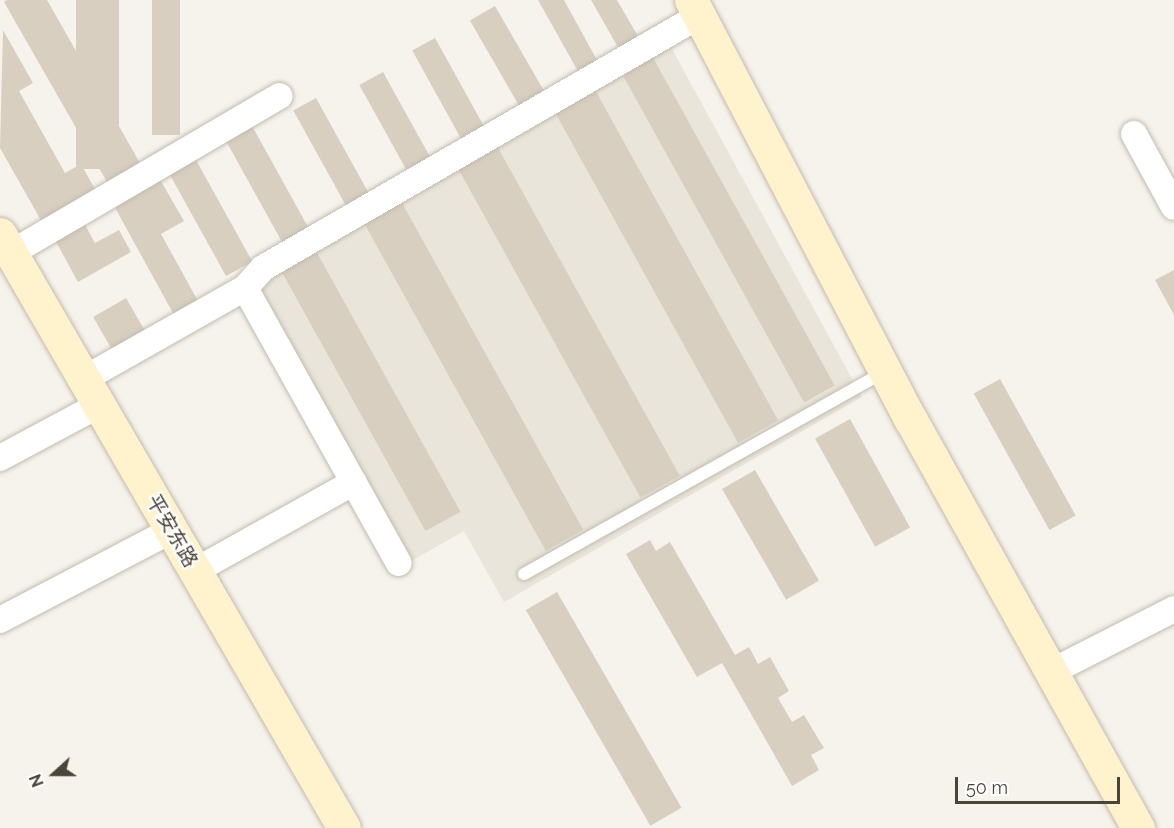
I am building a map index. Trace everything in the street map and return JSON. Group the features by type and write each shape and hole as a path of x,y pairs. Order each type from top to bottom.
{"main road":[{"path":"695,8 885,371 1138,828"},
{"name":"平安东路","path":"7,257 92,392 344,828"}],"street":[{"path":"0,458 245,288 263,267 695,8"},
{"path":"7,257 280,96"},
{"path":"1134,134 1174,207"},
{"path":"245,288 399,562"},
{"path":"195,571 354,482"},
{"path":"0,620 172,530"},
{"path":"1051,672 1174,609"}],"lane":[{"path":"524,574 885,371"}],"shaded area":[{"path":"666,38 862,397 504,602 464,531 408,563 254,285"}],"building":[{"path":"7,0 47,0 140,163 107,182 4,2"},
{"path":"76,0 119,0 119,169 76,169"},
{"path":"152,0 180,0 180,135 152,135"},
{"path":"538,0 564,0 598,62 579,73"},
{"path":"591,0 617,0 639,38 619,49"},
{"path":"495,6 544,92 519,106 470,20"},
{"path":"3,30 33,83 19,91 65,173 81,164 96,191 42,222 0,148"},
{"path":"435,38 485,128 462,141 412,51"},
{"path":"651,54 835,385 804,402 620,71"},
{"path":"383,72 431,158 407,171 359,85"},
{"path":"594,88 778,420 738,443 554,110"},
{"path":"316,98 369,194 347,207 293,111"},
{"path":"252,126 310,230 283,245 226,141"},
{"path":"497,146 680,476 640,498 458,168"},
{"path":"196,160 252,261 226,276 170,175"},
{"path":"159,178 184,221 161,234 198,301 174,315 113,204"},
{"path":"401,201 583,530 546,551 363,222"},
{"path":"83,221 95,243 119,230 131,252 78,282 54,238"},
{"path":"316,251 460,512 425,531 281,270"},
{"path":"1174,270 1174,315 1155,280"},
{"path":"126,298 146,332 113,351 93,317"},
{"path":"1000,379 1076,515 1049,530 974,394"},
{"path":"850,419 910,527 875,547 815,438"},
{"path":"755,470 819,581 786,600 722,489"},
{"path":"650,540 656,551 670,542 735,655 749,647 758,664 770,657 789,691 778,698 792,722 804,715 824,748 811,755 819,770 792,786 722,663 697,677 626,554"},
{"path":"557,592 682,808 650,826 526,610"}]}
